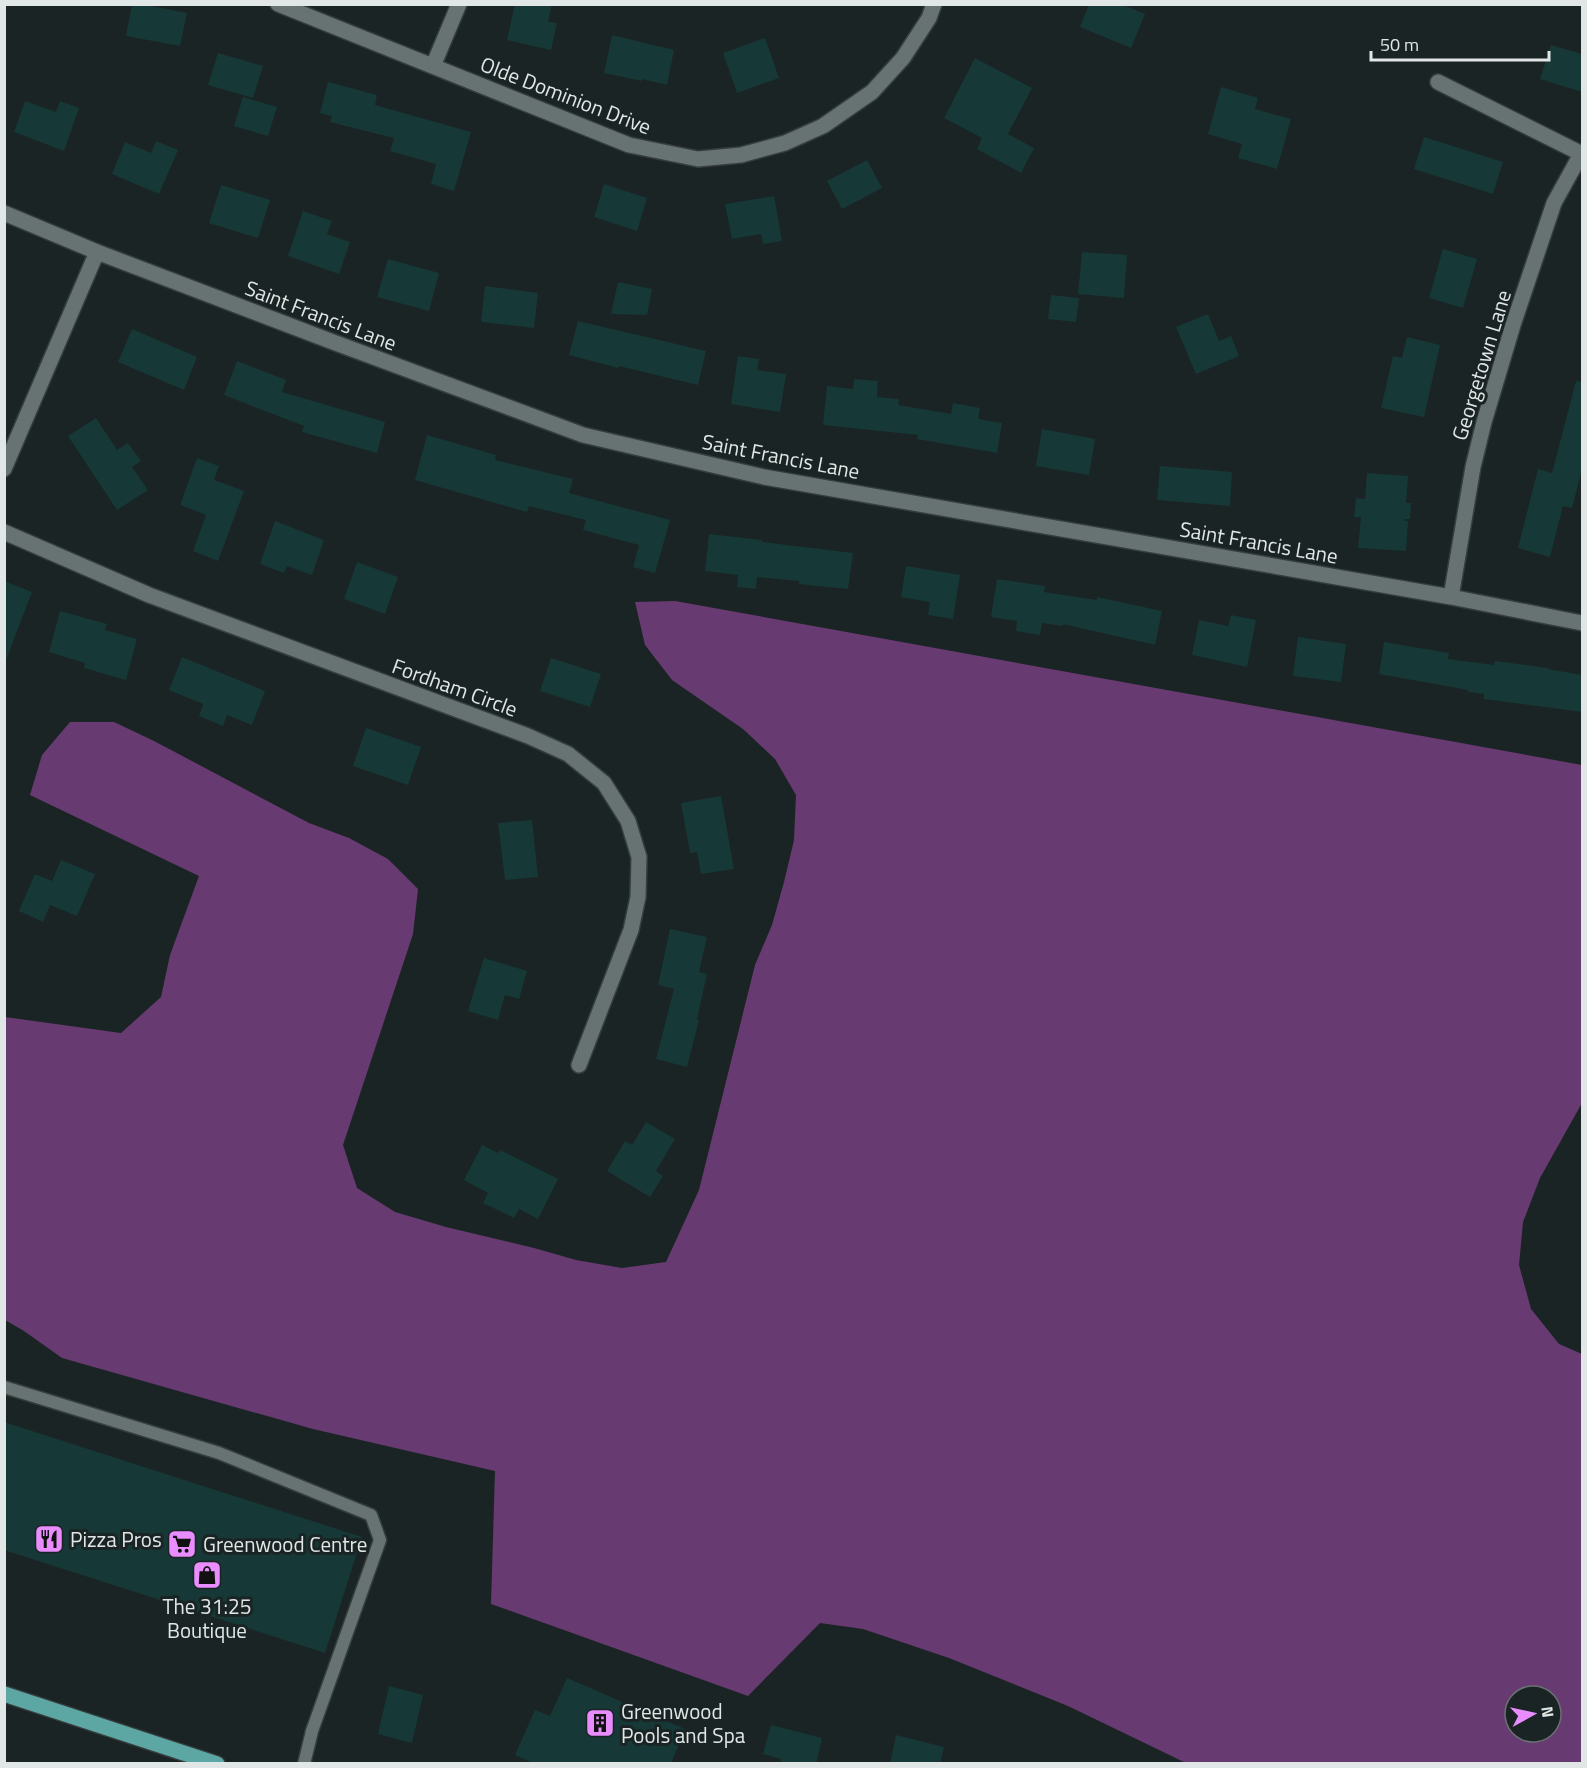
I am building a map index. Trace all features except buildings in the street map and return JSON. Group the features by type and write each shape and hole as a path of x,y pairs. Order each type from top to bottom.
{"main road":[{"path":"4,1694 218,1764"}],"street":[{"name":"Olde Dominion Drive","path":"278,4 628,146 698,159 741,155 785,143 823,126 872,92 903,58 929,18 934,4"},
{"path":"433,66 459,4"},
{"path":"1438,82 1582,154"},
{"name":"Georgetown Lane","path":"1451,597 1473,467 1484,422 1554,203 1582,154"},
{"name":"Saint Francis Lane","path":"4,213 98,252 583,435 764,477 1451,597 1582,623"},
{"path":"4,469 98,252"},
{"name":"Fordham Circle","path":"4,532 148,595 528,736 568,754 604,783 628,821 639,857 638,897 631,930 579,1065"}],"lane":[{"path":"4,1387 219,1452 371,1515 380,1540 312,1731 304,1764"}],"shaded area":[{"path":"675,601 1582,765 1582,1103 1540,1178 1523,1222 1519,1265 1531,1309 1559,1344 1582,1354 1582,1763 1186,1763 1068,1706 949,1658 863,1629 820,1623 748,1696 491,1604 495,1471 313,1429 62,1358 5,1320 5,1017 121,1033 161,997 170,955 199,876 30,795 42,755 70,722 114,722 154,741 309,823 349,838 388,859 418,889 413,934 343,1145 357,1188 395,1212 576,1260 622,1268 666,1262 699,1190 755,965 772,925 784,882 794,840 796,795 775,759 743,729 672,680 645,645 635,602"}],"place":[{"name":"Pizza Pros","path":"49,1539"},
{"name":"Greenwood Centre","path":"182,1544"},
{"name":"The 31:25 Boutique","path":"207,1575"},
{"name":"Greenwood Pools and Spa","path":"600,1723"}]}
